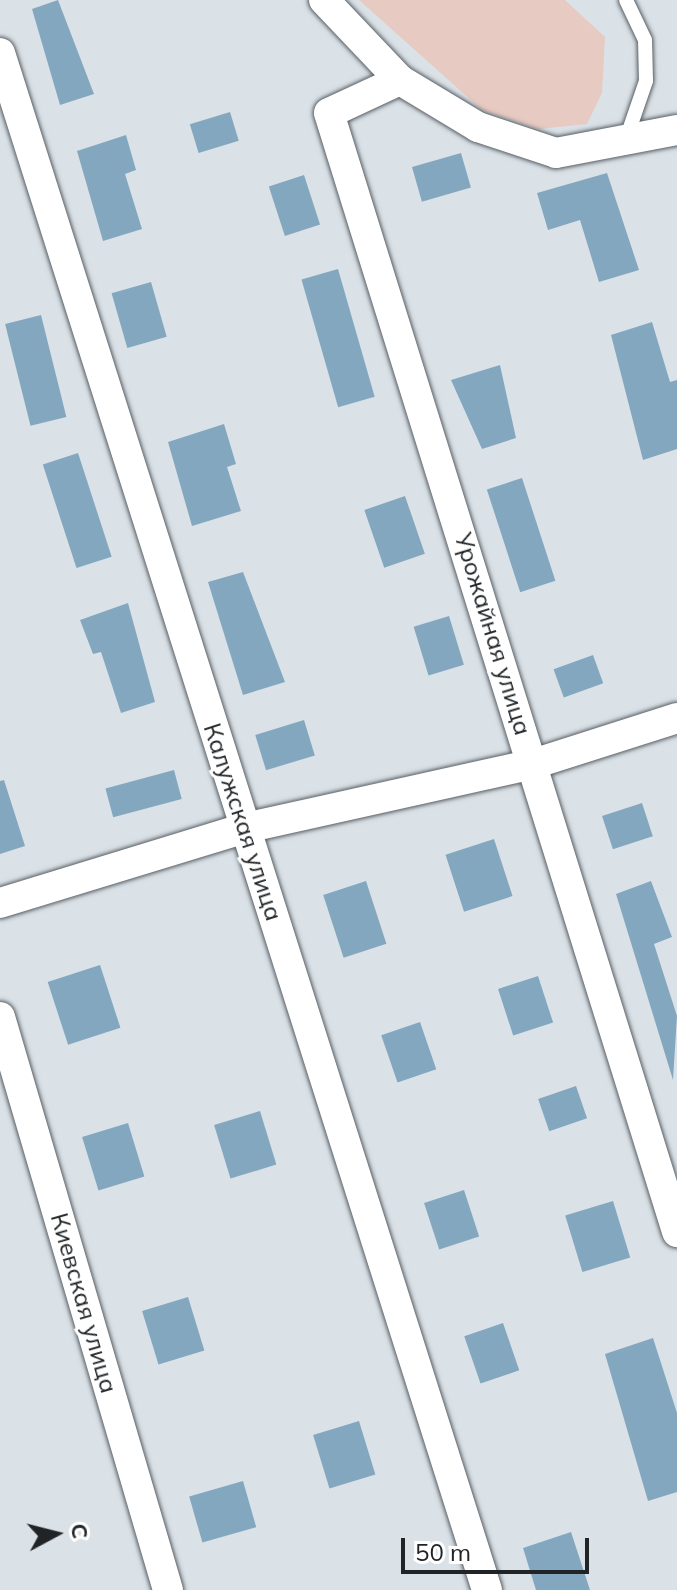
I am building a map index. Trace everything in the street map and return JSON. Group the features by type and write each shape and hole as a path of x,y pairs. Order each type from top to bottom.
{"street":[{"path":"324,0 400,80 478,127 556,153 677,130"},
{"name":"Калужская улица","path":"0,53 487,1590"},
{"name":"Урожайная улица","path":"400,80 329,113 677,1232"},
{"path":"0,903 245,828 533,764 677,718"},
{"name":"Киевская улица","path":"0,1017 168,1590"}],"lane":[{"path":"626,0 645,40 646,81 626,139"}],"shaded area":[{"path":"359,0 565,0 605,37 602,93 587,124 539,129 482,110"}],"building":[{"path":"58,0 94,94 60,105 32,9"},
{"path":"230,112 239,141 199,153 190,124"},
{"path":"126,135 136,170 125,174 142,229 103,241 77,151"},
{"path":"461,153 471,188 422,202 412,167"},
{"path":"607,173 639,270 599,282 580,220 548,230 537,193"},
{"path":"304,175 320,224 285,236 269,186"},
{"path":"338,269 375,397 338,407 301,279"},
{"path":"151,282 167,337 127,348 112,293"},
{"path":"41,315 66,417 31,426 5,324"},
{"path":"652,322 670,382 677,380 677,449 643,460 611,335"},
{"path":"500,365 516,438 482,449 451,380"},
{"path":"224,424 236,464 227,467 241,511 192,526 168,442"},
{"path":"78,453 112,557 76,568 43,464"},
{"path":"522,478 555,581 520,592 487,489"},
{"path":"405,496 425,554 384,568 364,510"},
{"path":"243,572 285,682 243,695 208,582"},
{"path":"128,603 155,702 121,713 101,652 93,654 80,620"},
{"path":"449,616 464,665 429,676 414,627"},
{"path":"593,655 603,683 564,698 554,669"},
{"path":"304,720 315,755 266,770 255,735"},
{"path":"174,770 182,799 113,817 105,788"},
{"path":"4,780 25,846 0,854 0,781"},
{"path":"642,803 653,836 613,849 602,816"},
{"path":"494,839 513,896 464,912 445,855"},
{"path":"366,881 386,944 344,958 323,895"},
{"path":"651,881 672,937 654,944 677,1016 673,1080 616,894"},
{"path":"100,965 120,1028 68,1045 48,982"},
{"path":"538,976 553,1023 513,1036 498,989"},
{"path":"420,1022 436,1069 398,1083 381,1035"},
{"path":"576,1086 587,1118 549,1131 538,1099"},
{"path":"260,1111 276,1165 230,1179 214,1125"},
{"path":"128,1123 144,1177 98,1191 82,1137"},
{"path":"464,1190 479,1237 439,1250 424,1203"},
{"path":"613,1201 630,1257 582,1272 565,1216"},
{"path":"188,1297 204,1351 158,1365 142,1311"},
{"path":"503,1323 519,1370 481,1384 464,1336"},
{"path":"653,1338 677,1413 677,1492 648,1501 605,1354"},
{"path":"359,1421 375,1475 329,1489 313,1435"},
{"path":"243,1481 256,1527 202,1543 189,1496"},
{"path":"571,1532 590,1590 536,1590 523,1548"}]}
